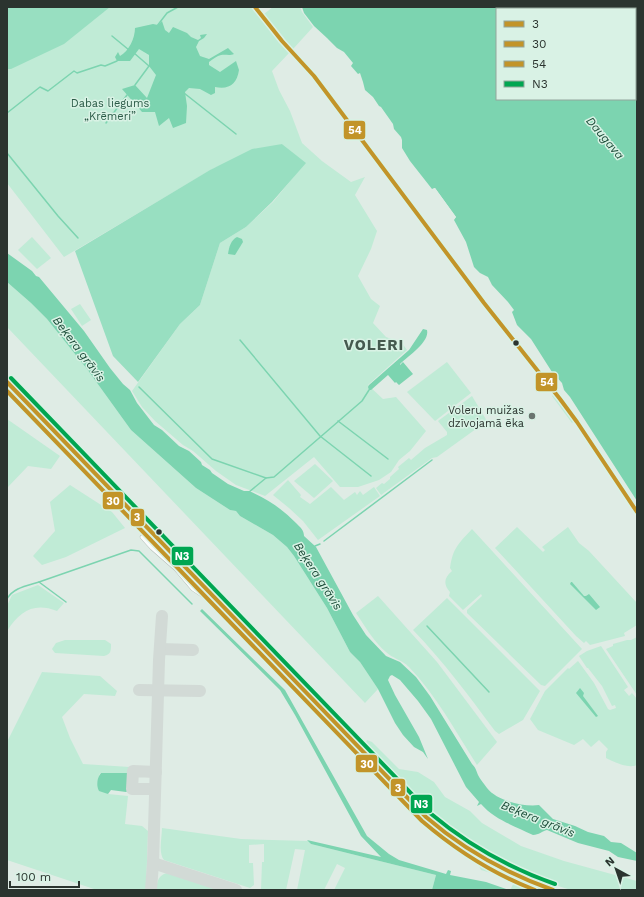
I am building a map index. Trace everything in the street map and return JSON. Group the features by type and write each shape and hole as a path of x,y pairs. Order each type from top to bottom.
{"main road":[{"path":"7,382 416,808 446,833 481,858 519,878 553,890"}],"street":[{"path":"255,7 282,41 315,77 484,303 560,399 637,512"},
{"path":"142,537 176,569 188,585 205,597"}],"green space":[{"name":"Dabas liegums „Krēmeri”","path":"73,7 251,7 290,52 272,71 279,90 290,111 302,143 322,161 351,182 365,177 355,195 377,231 371,249 358,276 371,299 380,306 373,323 386,337 402,343 407,350 368,385 383,399 396,397 426,431 410,451 399,460 391,472 379,480 358,487 340,487 314,457 265,496 236,485 216,471 155,421 142,407 132,391 180,324 200,305 220,243 246,227 273,202 305,163 282,144 214,168 64,257 7,183 7,50"},
{"path":"273,7 300,7 313,27 293,49 264,14"},
{"path":"32,237 51,258 37,269 18,250"},
{"path":"7,282 47,319 87,369 131,430 196,488 230,510 236,511 240,516 273,535 287,547 327,608 350,652 360,662 378,689 365,703 7,327"},
{"path":"80,304 91,320 82,326 71,309"},
{"path":"447,362 471,393 435,421 407,392"},
{"path":"553,395 574,421 572,423 552,396"},
{"path":"472,396 487,421 381,495 376,488 390,479 390,477 399,469 398,467 409,458 411,460 425,448 447,435 447,432 438,421"},
{"path":"7,419 60,456 51,469 28,466 7,488"},
{"path":"315,464 333,481 314,498 294,481"},
{"path":"288,480 301,495 300,497 310,504 331,487 344,500 355,492 357,495 360,491 363,495 374,487 380,496 318,540 303,521 273,495"},
{"path":"70,485 112,512 125,528 66,557 42,565 33,556 55,531 50,502"},
{"path":"517,527 543,552 545,550 542,547 568,527 579,543 589,551 637,603 637,625 624,633 625,636 590,645 586,641 584,643 495,548"},
{"path":"472,529 582,649 545,686 541,685 467,613 467,610 482,596 481,594 463,610 449,596 450,592 445,584 445,581 447,576 452,571 450,568 453,556 460,543"},
{"path":"38,585 64,603 57,611 49,608 34,608 28,610 17,618 7,631 7,606 12,595"},
{"path":"378,596 437,662 497,742 477,765 428,689 409,667 388,654 378,644 356,613"},
{"path":"447,598 540,691 523,720 499,734 495,731 445,666 413,630"},
{"path":"637,637 637,695 606,649 613,646 613,644"},
{"path":"65,640 105,640 111,644 111,650 104,656 55,653 52,649 56,643"},
{"path":"601,646 628,687 624,690 629,696 632,693 637,699 637,765 625,766 606,758 606,752 608,749 599,740 591,747 583,739 574,745 538,730 530,719 545,691 568,668 569,669 578,661 594,683 608,709 610,710 616,708 615,705 612,706 602,686 579,656 587,651"},
{"path":"42,672 100,676 117,691 115,696 84,694 62,717 70,738 83,764 130,767 129,773 100,773 97,784 108,794 128,796 125,824 142,826 148,831 146,890 97,890 7,860 7,742"},
{"path":"367,740 372,742 399,769 418,772 434,782 445,797 470,811 482,823 521,846 564,861 637,881 637,890 571,890 532,878 476,849 444,825 415,799 367,748 365,745"},
{"path":"162,828 241,839 309,841 311,844 436,875 432,890 334,890 345,868 337,864 324,890 297,890 305,850 295,849 286,890 261,890 264,844 249,845 249,863 253,863 254,885 250,888 164,860 161,853"},
{"path":"480,860 510,876 502,876 481,870 478,864"},
{"path":"167,873 226,890 156,890 160,877"},
{"path":"519,881 546,890 511,890 514,884"}],"shaded area":[{"path":"7,7 110,7 64,44 11,69 7,69"},
{"path":"282,144 306,163 272,202 246,227 220,243 200,305 180,324 138,382 113,356 75,251 210,170 252,149"}],"water":[{"name":"Daugava","path":"302,7 637,7 637,501 564,390 562,383 552,372 531,339 517,325 512,312 514,310 492,285 488,277 480,273 474,267 466,242 454,220 456,217 435,188 432,189 410,161 402,148 401,137 394,129 393,124 373,97 365,90 360,73 358,74 351,66 353,63 344,52 337,48 314,26 304,13"},
{"path":"162,21 165,30 169,33 173,27 198,40 201,38 200,35 207,34 199,41 196,47 200,56 209,59 228,48 234,54 218,56 209,62 209,65 220,72 236,61 239,70 238,75 232,85 224,88 215,87 215,93 211,95 200,89 189,88 185,92 187,106 186,123 173,128 169,118 159,126 155,112 142,112 122,89 135,85 147,98 156,75 149,66 149,55 139,49 130,61 117,61 115,57 118,52 120,56 129,48 133,40 135,28 153,24 158,25"},
{"path":"237,237 242,239 243,242 235,255 228,254 233,240"},
{"name":"Beķera grāvis","path":"7,253 39,277 84,331 110,368 130,390 137,403 154,425 162,430 179,446 189,451 212,473 228,484 244,491 249,491 269,501 300,527 304,536 316,547 353,615 366,635 386,656 400,662 416,677 430,696 478,775 491,793 504,800 519,804 539,805 553,819 588,832 604,836 611,842 621,843 637,853 637,861 618,857 609,851 578,843 547,830 533,835 492,814 481,804 477,806 479,802 466,787 431,719 400,680 392,675 388,680 419,737 428,759 423,752 414,747 395,723 378,689 360,662 350,652 327,608 287,547 273,535 240,516 236,511 230,510 196,488 131,430 87,369 47,319 7,282"},
{"path":"423,329 427,330 427,335 422,344 400,364 403,362 413,374 399,385 396,382 395,383 388,375 371,390 369,390 369,385 409,350"},
{"path":"571,582 584,596 589,594 600,607 596,610 570,584"},
{"path":"202,609 285,690 367,836 399,860 446,874 448,870 451,871 450,875 486,882 509,890 432,890 436,875 311,844 307,840 381,857 361,836 280,690 200,611"},
{"path":"580,688 584,693 583,696 598,716 596,717 576,693"},
{"path":"101,773 129,773 129,790 126,792 111,790 108,794 99,791 97,782"}],"pier":[{"path":"435,188 456,217 452,221 453,217 435,190 430,190"}],"waterway":[{"path":"157,26 167,13 178,7"},
{"path":"112,36 129,50"},
{"path":"134,53 149,66"},
{"path":"7,113 40,87 48,91 74,71 77,73 101,65 105,66 117,61"},
{"path":"135,85 149,66"},
{"path":"184,93 236,134"},
{"path":"106,123 127,95"},
{"path":"7,153 58,216 78,238"},
{"path":"240,340 320,436 371,476"},
{"path":"139,387 212,459 266,478"},
{"path":"249,492 266,478 274,477 362,401 369,390"},
{"path":"338,421 388,459"},
{"path":"324,541 432,460"},
{"path":"315,546 320,544"},
{"path":"66,602 39,582 131,550 139,551 192,604"},
{"path":"7,599 16,590 39,582"},
{"path":"427,626 489,692"}],"taxiway":[{"path":"151,890 159,660 162,616"},
{"path":"160,649 193,650"},
{"path":"139,690 200,691"},
{"path":"155,789 132,789 133,771 156,772"},
{"path":"153,863 236,890"}],"transit line":[{"name":"54","path":"255,7 282,41 314,76 484,303 560,399 637,512"},
{"name":"N3","path":"11,378 430,813 444,825 505,863 555,884"},
{"name":"3","path":"7,382 426,817 455,840 486,860 553,890"},
{"name":"30","path":"7,391 422,821 448,842 490,869 504,877 535,890"}],"place":[{"name":"Voleru muižas dzīvojamā ēka","path":"532,416"}],"district":[{"name":"VOLERI","path":"374,345"}]}
